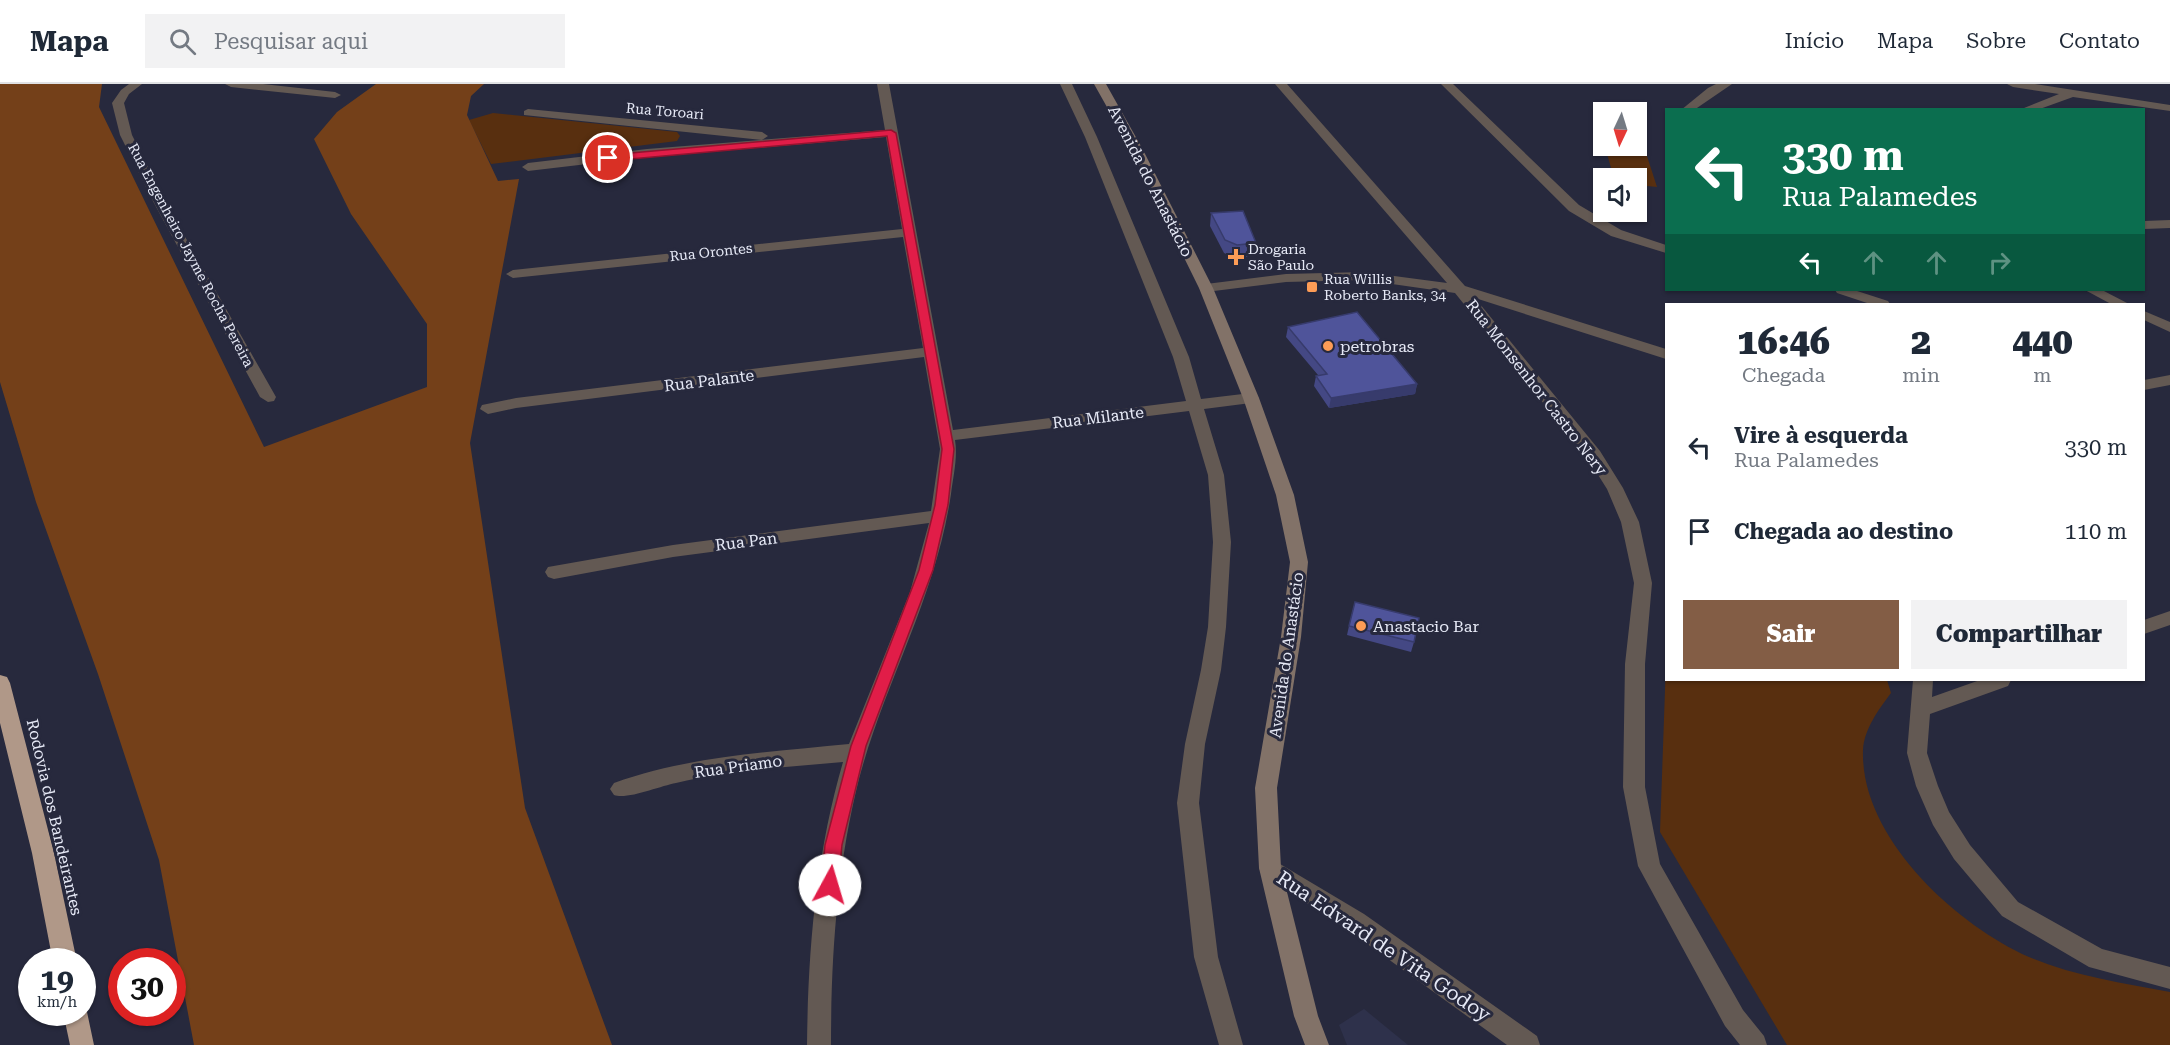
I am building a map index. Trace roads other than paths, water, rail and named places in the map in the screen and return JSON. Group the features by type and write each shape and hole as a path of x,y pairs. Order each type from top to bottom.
{"highway":[{"name":"Rodovia dos Bandeirantes","path":"0,683 44,853 62,948"},
{"path":"78,1026 82,1045"}],"main road":[{"name":"Avenida do Anastácio","path":"1100,84 1136,148 1206,288 1251,398 1285,495 1299,562 1291,637 1266,788 1270,868 1306,1016 1317,1045"}],"street":[{"name":"Rua Engenheiro Jayme Rocha Pereira","path":"136,84 125,92 118,103 126,135 161,205 268,397"},
{"path":"231,84 335,95"},
{"path":"819,1045 824,944 834,845 857,752 926,570 939,516 948,449 883,84"},
{"name":"Avenida do Anastácio","path":"1066,84 1091,137 1181,357 1216,475 1222,542 1217,627 1195,744 1188,803 1206,957 1231,1045"},
{"name":"Rua Monsenhor Castro Nery","path":"1281,84 1460,289 1594,455 1615,488 1630,522 1643,583 1635,664 1634,787 1649,866 1734,1018 1755,1045"},
{"path":"1689,108 1712,90 1726,84"},
{"path":"2013,84 2072,89 2170,108"},
{"path":"1456,88 1574,208 1616,234 1665,249"},
{"path":"2029,108 2072,89"},
{"name":"Rua Toroari","path":"528,113 800,140"},
{"path":"528,167 891,133"},
{"path":"2149,225 2170,218"},
{"path":"2149,225 2170,224"},
{"name":"Rua Orontes","path":"513,274 909,232"},
{"path":"1206,288 1286,278 1364,276 1460,289 1665,354"},
{"path":"1845,291 1880,303"},
{"path":"2094,291 2120,303"},
{"path":"2145,316 2170,328"},
{"name":"Rua Palante","path":"488,409 516,403 930,352"},
{"path":"2145,385 2170,380"},
{"name":"Rua Milante","path":"945,436 1251,398"},
{"name":"Rua Pan","path":"554,572 673,551 939,516"},
{"path":"2145,627 2170,618"},
{"path":"1923,681 1917,753 1927,786 1941,818 1962,852 2010,909 2097,959 2170,978"},
{"path":"1922,709 1998,681"},
{"name":"Rua Priamo","path":"621,789 649,780 730,766 857,752"},
{"name":"Rua Edvard de Vita Godoy","path":"1270,868 1356,922 1528,1045"}],"place":[{"name":"Drogaria São Paulo","path":"1236,257"},
{"name":"Rua Willis Roberto Banks, 34","path":"1312,287"},
{"name":"petrobras","path":"1328,346"},
{"name":"Anastacio Bar","path":"1361,626"}]}
